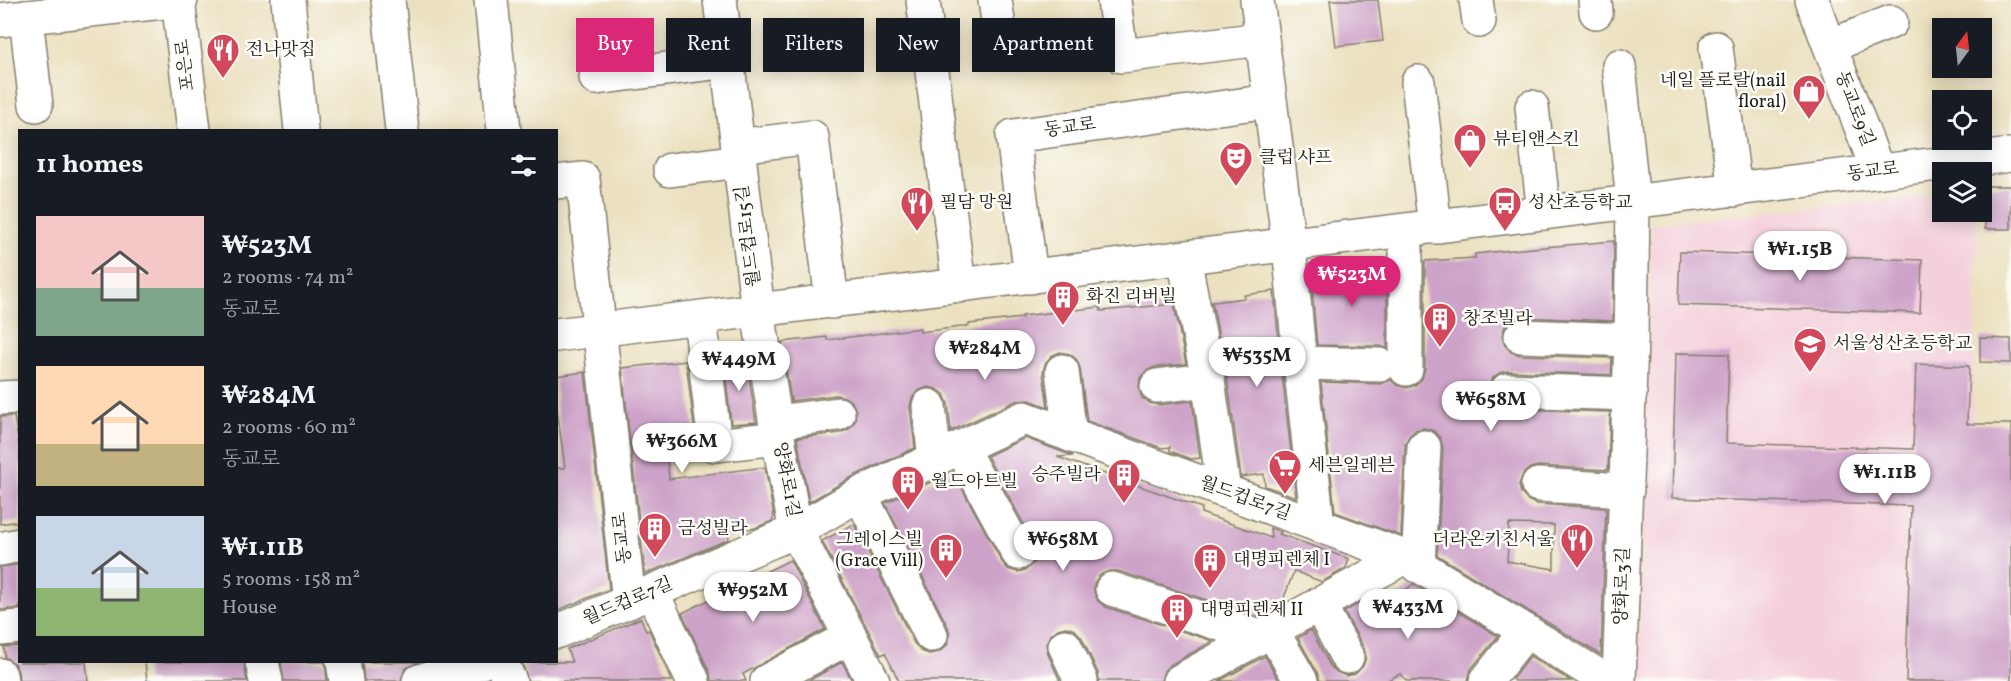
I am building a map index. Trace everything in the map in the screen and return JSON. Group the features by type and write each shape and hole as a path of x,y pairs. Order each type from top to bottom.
{"street":[{"path":"36,105 13,18 179,0"},
{"name":"포은로","path":"179,0 194,129"},
{"path":"288,0 301,129"},
{"path":"388,0 402,129"},
{"path":"491,0 504,129"},
{"name":"월드컵로15길","path":"720,0 723,18"},
{"path":"923,0 959,286"},
{"path":"1114,0 1121,56 1262,39"},
{"path":"1257,0 1289,246 1318,525"},
{"name":"동교로9길","path":"1812,0 1878,171"},
{"path":"1830,46 1891,22"},
{"path":"1716,48 1735,190"},
{"path":"1619,66 1633,202"},
{"path":"596,78 666,70"},
{"name":"월드컵로15길","path":"730,72 758,311"},
{"path":"1300,363 1393,367 1420,229 1418,82"},
{"name":"동교로","path":"1031,277 1012,136 1270,101"},
{"path":"1532,107 1544,213"},
{"path":"739,154 812,137 832,302"},
{"name":"월드컵로15길","path":"670,170 739,154"},
{"name":"동교로","path":"558,336 2011,155"},
{"name":"동교로","path":"558,182 583,179 601,330 640,597 693,681"},
{"name":"양화로3길","path":"1619,681 1632,340 1633,202"},
{"path":"1184,258 1208,380 1224,491"},
{"name":"양화로1길","path":"758,311 796,531 873,681"},
{"path":"700,318 715,445 838,414"},
{"path":"1521,336 1632,340"},
{"path":"1062,371 1070,435"},
{"path":"1157,386 1208,380"},
{"path":"1507,390 1630,394"},
{"path":"0,398 18,397"},
{"path":"929,406 948,454 1018,553"},
{"name":"월드컵로7길","path":"558,631 796,531 860,494 1023,418 1318,525 1412,562 1607,681"},
{"path":"1180,681 1228,669 1266,634 1319,604 1412,562 1424,447"},
{"path":"1538,484 1627,490"},
{"path":"860,494 931,634"},
{"path":"0,549 18,545"},
{"path":"1112,589 1266,634 1301,681"},
{"path":"1319,604 1347,657"},
{"path":"0,629 18,627"},
{"path":"1486,681 1526,631"},
{"path":"766,681 850,637"},
{"path":"1065,646 1081,681"},
{"path":"262,663 266,681"},
{"path":"343,663 346,681"},
{"path":"419,681 479,663"},
{"path":"501,663 510,681"},
{"path":"0,675 1,681"}],"shaded area":[{"name":"서울성산초등학교","path":"1932,196 1932,222 1977,222 1968,681 1637,681 1652,224"}],"building":[{"path":"1330,0 1378,0 1383,41 1336,46"},
{"path":"1992,186 2011,186 2011,229 1985,229 1985,222 1992,222"},
{"path":"1614,241 1613,321 1521,317 1505,326 1502,336 1511,352 1520,355 1612,358 1611,375 1507,371 1499,373 1491,380 1488,390 1491,399 1498,406 1506,409 1610,412 1608,470 1538,466 1530,468 1523,474 1519,485 1521,493 1527,500 1536,504 1606,508 1601,655 1437,555 1443,448 1440,438 1434,431 1424,428 1416,430 1409,436 1405,445 1401,536 1335,512 1321,382 1380,384 1391,380 1407,388 1415,385 1422,379 1425,369 1425,261 1475,258 1475,254","holes":["1509,524 1554,525 1554,569 1507,561"]},
{"path":"1680,252 1922,260 1920,313 1678,305"},
{"path":"1387,265 1387,348 1317,345 1312,287 1319,286 1320,271"},
{"path":"1274,291 1296,497 1265,486 1264,474 1241,477 1227,377 1212,302 1245,298 1244,295"},
{"path":"1174,304 1186,364 1155,367 1146,371 1140,378 1139,389 1142,398 1150,403 1159,405 1192,401 1200,458 1191,459 1170,451 1170,447 1162,448 1087,421 1077,360 1070,354 1060,352 1051,356 1045,364 1043,373 1048,407 1030,400 1016,401 951,431 948,404 944,394 928,387 918,391 912,398 910,407 915,448 852,477 809,502 797,438 840,433 849,429 855,421 856,411 852,402 836,395 791,401 782,342 827,337 827,340 920,328 920,332 1022,318 1022,316 1100,307 1101,311"},
{"path":"1980,338 2011,339 2011,363 1980,362"},
{"path":"1676,353 1729,354 1726,443 1913,449 1916,364 1969,366 1967,424 2011,424 2011,681 1906,681 1911,506 1672,498"},
{"path":"746,358 756,422 731,424 724,361"},
{"path":"686,361 695,435 665,439 669,479 765,467 774,517 772,521 755,528 728,531 729,539 645,574 622,368"},
{"path":"585,372 609,589 558,610 558,468 565,468 558,417 558,376"},
{"path":"14,416 18,439 18,521 0,524 0,417"},
{"path":"1025,438 1073,456 1057,457 1202,508 1201,513 1271,538 1270,528 1281,532 1279,534 1349,559 1346,568 1322,582 1294,571 1282,603 1258,617 1118,571 1109,571 1100,575 1094,583 1094,592 1098,601 1106,607 1213,641 1170,665 1164,671 1161,681 1099,681 1098,673 1082,638 1075,630 1066,627 1050,635 1046,644 1060,681 899,681 885,653 881,655 822,541 854,524 914,643 921,651 929,654 939,652 947,645 950,635 948,627 885,503 953,472 1002,562 1008,569 1017,572 1026,570 1034,562 1037,554 1035,545 987,456"},
{"path":"790,560 825,629 743,674 746,681 711,681 710,673 682,613"},
{"path":"18,564 18,608 0,610 0,567"},
{"path":"1413,584 1498,636 1471,669 1468,681 1407,681 1400,674 1386,681 1320,681 1298,638 1311,630 1330,666 1346,676 1355,674 1363,666 1366,657 1364,648 1344,612 1385,589 1393,600"},
{"path":"641,618 646,631 649,630 672,681 528,681 522,663 572,662 567,649"},
{"path":"18,646 18,663 86,663 88,681 19,681 15,664 5,657 4,647"},
{"path":"1265,656 1279,681 1219,681"},
{"path":"1530,656 1571,681 1514,681 1512,679"},
{"path":"842,662 852,681 808,681"},
{"path":"145,663 244,663 247,681 147,681"},
{"path":"281,663 325,663 327,681 284,681"},
{"path":"362,663 417,663 405,669 401,681 364,681"}],"place":[{"name":"전나맛집","path":"223,79"},
{"name":"네일 플로랄(nail floral)","path":"1809,120"},
{"name":"뷰티앤스킨","path":"1470,169"},
{"name":"클럽 샤프","path":"1236,187"},
{"name":"필담 망원","path":"917,232"},
{"name":"성산초등학교","path":"1505,232"},
{"name":"화진 리버빌","path":"1063,326"},
{"name":"창조빌라","path":"1440,348"},
{"name":"서울성산초등학교","path":"1810,373"},
{"name":"세븐일레븐","path":"1285,495"},
{"name":"승주빌라","path":"1124,504"},
{"name":"월드아트빌","path":"908,511"},
{"name":"금성빌라","path":"655,558"},
{"name":"더라온키친서울","path":"1577,569"},
{"name":"그레이스빌 (Grace Vill)","path":"946,579"},
{"name":"대명피렌체 I","path":"1210,589"},
{"name":"대명피렌체 II","path":"1177,639"}]}
